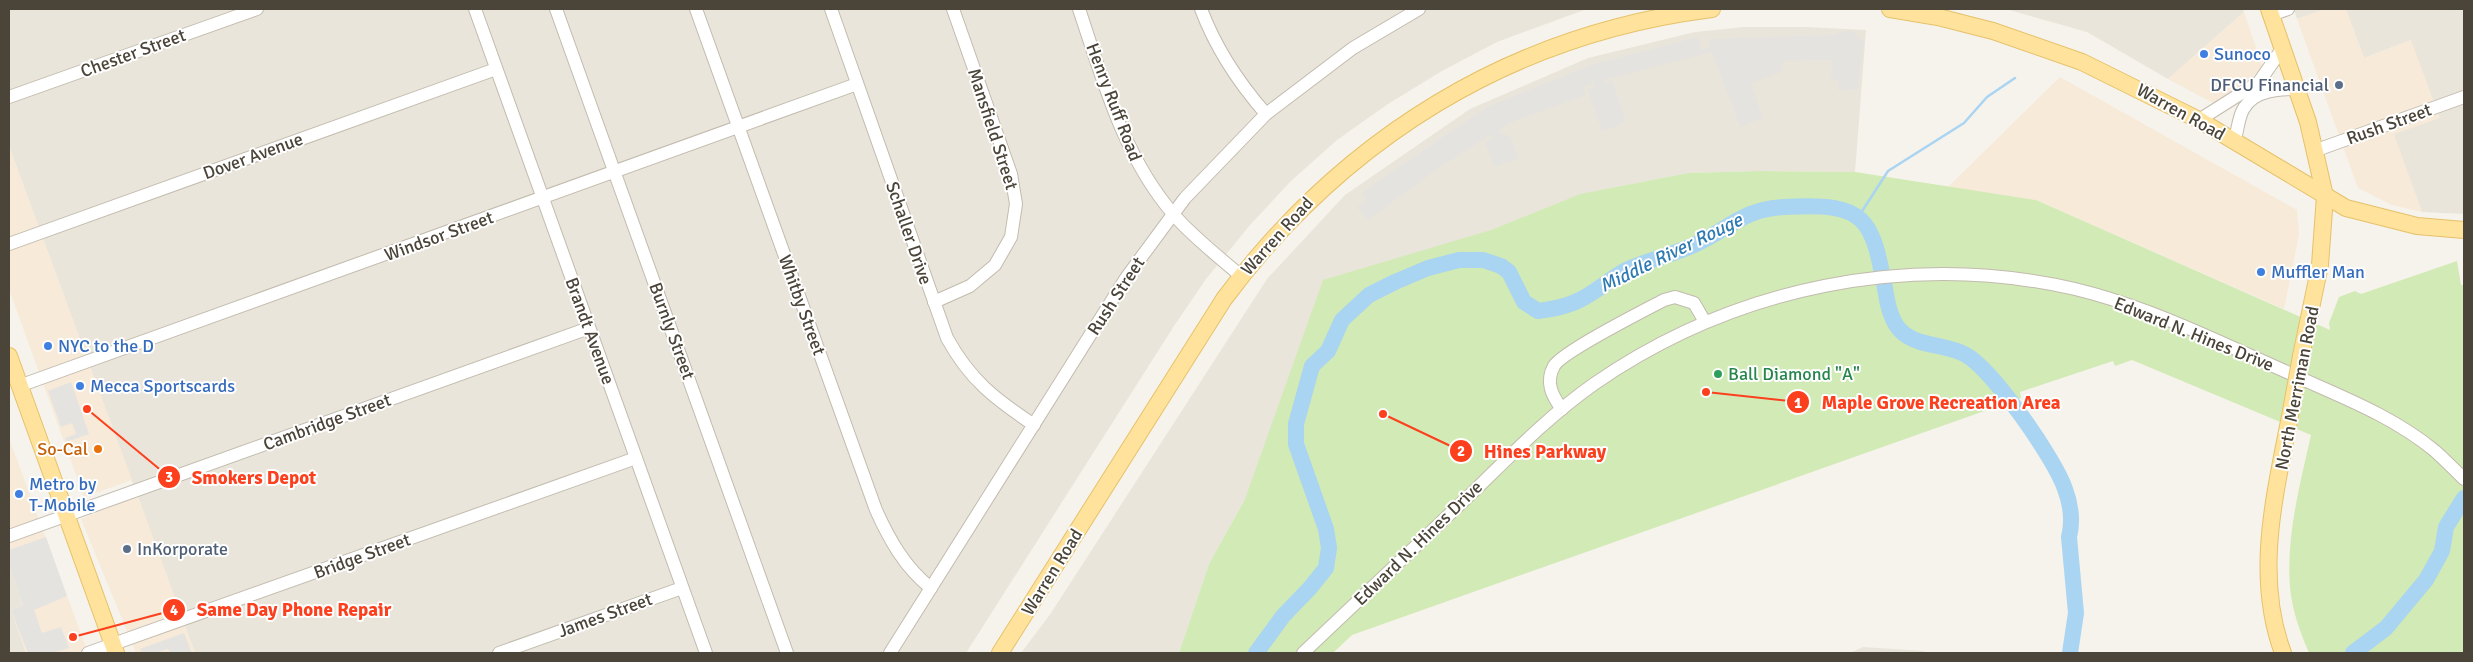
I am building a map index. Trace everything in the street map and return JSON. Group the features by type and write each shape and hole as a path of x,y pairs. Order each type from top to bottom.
{"main road":[{"name":"Warren Road","path":"1000,653 1203,330 1241,276 1284,225 1335,176 1372,147 1431,107 1489,75 1556,46 1665,12 1712,9"},
{"name":"Warren Road","path":"1890,9 1966,23 2056,51 2124,82 2199,120 2346,208 2393,221 2424,227 2464,230"},
{"name":"North Merriman Road","path":"2270,12 2297,89 2324,196 2320,265 2301,356 2270,529 2267,565 2271,607 2284,653"},
{"path":"9,356 114,649"}],"street":[{"name":"Chester Street","path":"9,97 257,9"},
{"name":"Brandt Avenue","path":"475,9 706,653"},
{"name":"Burnly Street","path":"556,9 787,653"},
{"name":"Whitby Street","path":"696,9 876,510 903,559 921,581 931,588"},
{"name":"Schaller Drive","path":"831,9 947,338 970,374 994,398 1034,425"},
{"name":"Mansfield Street","path":"934,302 970,286 995,265 1011,237 1016,212 1011,174 953,9"},
{"name":"Henry Ruff Road","path":"1079,9 1117,120 1145,176 1172,214 1186,229 1241,276"},
{"path":"1201,9 1218,48 1234,74 1266,114"},
{"name":"Rush Street","path":"890,653 1126,278 1172,214 1197,184 1266,114 1339,58 1419,9"},
{"path":"2270,12 2288,9"},
{"path":"2199,120 2259,82 2282,49"},
{"name":"Dover Avenue","path":"9,244 496,69"},
{"name":"Windsor Street","path":"20,386 857,84"},
{"path":"2234,142 2244,107 2265,92 2297,89"},
{"name":"Rush Street","path":"2314,151 2464,97"},
{"name":"Edward N. Hines Drive","path":"1303,653 1562,409 1593,385 1642,354 1706,322 1788,293 1865,279 1905,275 2029,280 2078,290 2158,315 2373,411 2436,452 2464,479"},
{"path":"1562,409 1552,394 1549,379 1555,364 1582,345 1664,300 1675,297 1694,303 1706,322"},
{"name":"Cambridge Street","path":"9,536 589,328"},
{"name":"Bridge Street","path":"88,653 114,649 636,458"},
{"name":"James Street","path":"499,653 682,588"}],"shaded area":[{"path":"9,9 1587,9 1497,42 1442,71 1388,104 1337,140 1291,181 1250,225 1206,279 1174,326 966,653 195,653 9,146"},
{"path":"2006,9 2243,9 2244,12 2168,79 2087,32"},
{"path":"2294,9 2325,9 2297,19"},
{"path":"2325,9 2346,9 2364,58 2411,40 2440,118 2394,134 2422,212 2392,205 2358,188 2297,19"},
{"path":"2346,9 2464,9 2464,214 2422,212 2393,134 2411,40 2364,58"},
{"path":"2244,12 2263,68 2238,89 2215,104 2168,79"},
{"path":"1744,27 1866,30 1855,172 1760,171 1688,173 1581,194 1491,230 1245,499 1209,564 1179,653 1021,653 1051,613 1267,279 1345,195 1470,109 1588,58 1695,32"},
{"path":"1844,31 1854,31 1858,38 1864,40 1858,89 1838,90 1839,81 1831,79 1832,60 1783,61 1782,72 1751,83 1763,118 1740,127 1712,52 1604,80 1605,83 1612,80 1626,121 1620,125 1602,131 1587,89 1595,86 1594,83 1584,87 1586,95 1510,123 1499,130 1500,133 1510,136 1519,159 1494,167 1485,142 1492,138 1490,135 1442,166 1368,220 1357,207 1366,201 1362,193 1375,183 1487,107 1591,65 1698,37 1701,50 1711,47 1708,39 1833,35"},
{"path":"2060,77 2297,210 2299,234 2284,309 2036,200 1948,187"},
{"path":"9,146 132,480 84,497 9,289"},
{"path":"71,382 89,434 66,442 65,438 76,434 72,423 61,427 48,391"},
{"path":"9,438 88,653 26,653 11,610 23,605 9,564"},
{"path":"138,496 195,653 136,653 81,519"},
{"path":"46,537 67,596 34,610 42,633 61,627 69,648 53,653 28,653 11,610 23,605 9,564 9,550"},
{"path":"9,564 23,605 11,610 26,653 9,653"},
{"path":"184,633 192,653 170,653 168,649 155,653 142,653 140,649"},
{"path":"1863,647 1924,651 1925,653 1850,653"}],"green space":[{"path":"1760,171 1855,172 2036,200 2330,330 2329,323 2339,297 2355,291 2361,294 2457,261 2461,285 2464,285 2464,653 2309,653 2293,604 2289,568 2295,510 2311,435 2132,360 2115,366 2113,361 2020,392 2021,398 1352,635 1333,653 1179,653 1209,564 1245,499 1323,280 1491,230 1580,194 1688,173"}],"waterway":[{"path":"1859,216 1888,171 1964,123 1987,97 2015,78"},
{"name":"Middle River Rouge","path":"1256,653 1283,616 1326,568 1329,548 1326,529 1296,444 1296,424 1312,366 1328,351 1342,320 1369,295 1428,268 1459,260 1483,260 1501,266 1509,272 1524,302 1538,311 1556,308 1580,300 1626,270 1694,245 1747,216 1770,209 1812,206 1849,212 1861,220 1870,232 1876,248 1889,309 1902,332 1916,340 1959,351 1978,364 2022,416 2059,475 2069,501 2071,513 2069,537 2076,613 2070,653"},
{"name":"Middle River Rouge","path":"2353,653 2386,628 2426,580 2442,551 2446,527 2464,498"}],"place":[{"name":"Sunoco","path":"2204,54"},
{"name":"DFCU Financial","path":"2339,85"},
{"name":"Muffler Man","path":"2261,272"},
{"name":"NYC to the D","path":"48,346"},
{"name":"Ball Diamond \"A\"","path":"1718,374"},
{"name":"Mecca Sportscards","path":"80,386"},
{"name":"Maple Grove Recreation Area","path":"1706,392"},
{"name":"Smokers Depot","path":"87,409"},
{"name":"Hines Parkway","path":"1383,414"},
{"name":"So-Cal","path":"98,449"},
{"name":"Metro by T-Mobile","path":"19,494"},
{"name":"InKorporate","path":"127,549"},
{"name":"Same Day Phone Repair","path":"73,637"}]}
